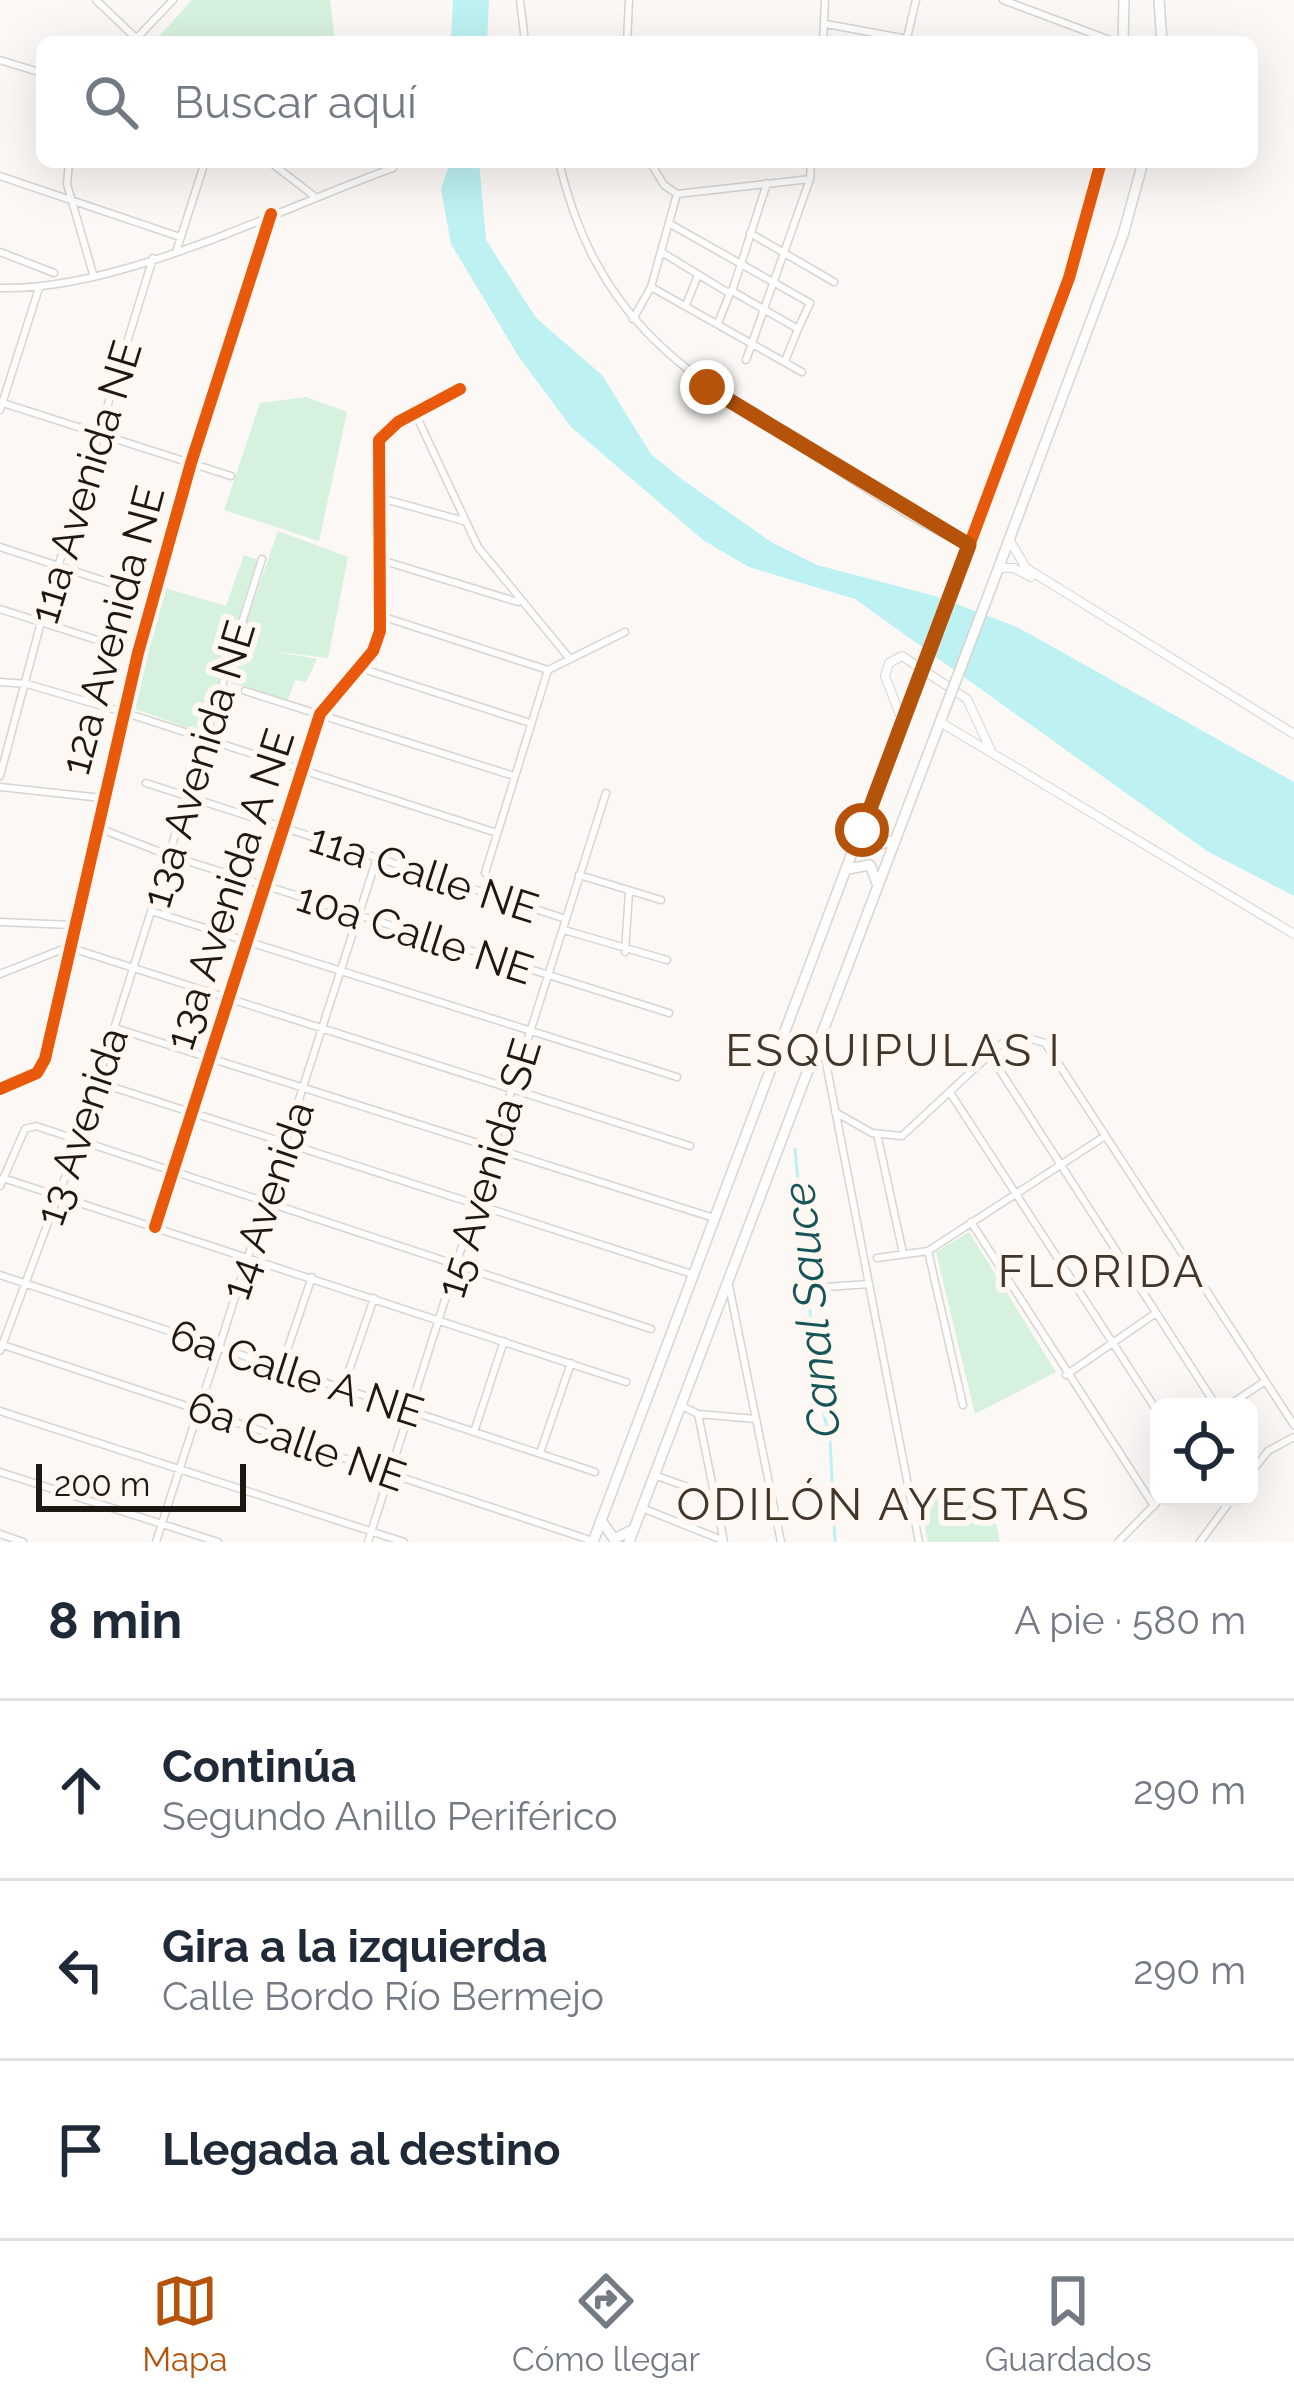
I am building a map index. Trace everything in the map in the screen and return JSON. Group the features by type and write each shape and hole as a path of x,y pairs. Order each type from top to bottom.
{"main road":[{"path":"1123,36 1124,0"},
{"path":"1159,0 1160,36"},
{"path":"593,1541 1069,278 1099,168"},
{"path":"629,1542 1010,541 1123,235 1141,168"},
{"path":"1010,541 1026,568 1294,736"},
{"path":"999,568 1023,572 1294,736"},
{"path":"902,721 885,669 902,656 967,699 992,752"},
{"path":"940,722 1294,934"},
{"path":"862,830 871,846 892,841"},
{"path":"847,870 870,865 877,883"},
{"path":"604,1511 604,1528 614,1539 626,1537 636,1525"}],"street":[{"path":"96,0 131,36"},
{"path":"141,36 173,0"},
{"path":"520,0 524,36"},
{"path":"628,36 629,0"},
{"path":"824,36 825,0"},
{"path":"907,36 916,0"},
{"path":"1003,0 1105,36"},
{"path":"826,24 886,36"},
{"path":"0,60 36,71"},
{"path":"69,168 70,198 94,274"},
{"path":"176,250 203,168"},
{"path":"278,168 314,196"},
{"path":"0,288 39,288 153,258 393,168"},
{"path":"562,168 596,268 633,319 678,364 731,406 969,545"},
{"path":"654,168 664,185 677,194 810,179"},
{"path":"746,360 811,168"},
{"path":"0,176 180,237"},
{"path":"718,323 766,183"},
{"path":"633,319 663,253 677,194"},
{"name":"12a Avenida NE","path":"0,1089 40,1070 138,653 191,463 271,214"},
{"path":"672,225 810,303 785,361"},
{"path":"750,233 834,283"},
{"path":"0,252 54,273"},
{"path":"663,253 798,329"},
{"name":"11a Avenida NE","path":"0,776 40,622 153,258"},
{"path":"686,305 698,274"},
{"path":"651,287 802,373"},
{"path":"39,288 1,405 231,476"},
{"path":"460,389 415,413 464,521 519,603 571,659"},
{"name":"13a Avenida A NE","path":"155,1227 320,714 373,651 381,616 379,440 384,431 415,413"},
{"path":"381,498 464,521"},
{"path":"0,547 154,597"},
{"name":"13a Avenida NE","path":"134,968 262,559"},
{"path":"378,559 519,603"},
{"path":"0,609 138,653"},
{"path":"381,616 548,670 625,632"},
{"path":"360,668 530,723"},
{"path":"484,873 548,670"},
{"path":"0,682 27,684 123,712 497,833"},
{"path":"245,691 514,776"},
{"name":"11a Calle NE","path":"146,783 566,919"},
{"path":"0,787 102,798"},
{"name":"15 Avenida SE","path":"368,1542 606,793"},
{"name":"10a Calle NE","path":"95,827 168,855 669,1013"},
{"name":"14 Avenida","path":"156,1542 377,858"},
{"path":"579,875 661,900"},
{"path":"625,952 629,892"},
{"path":"152,911 677,1077"},
{"path":"0,922 72,925"},
{"name":"11a Calle NE","path":"563,930 625,952 667,960"},
{"path":"0,974 68,947 690,1147"},
{"name":"13 Avenida","path":"1,1346 79,1139 134,968"},
{"path":"115,1028 714,1218"},
{"path":"835,1112 877,1134 908,1133 1000,1043 1033,1036 1045,1043 1294,1425"},
{"path":"821,1038 919,1542"},
{"path":"990,1055 1211,1398"},
{"path":"97,1082 692,1274"},
{"path":"951,1094 1150,1401"},
{"path":"626,1382 248,1256 1,1180 28,1126 651,1329"},
{"path":"877,1134 903,1253"},
{"path":"877,1258 928,1251 1106,1136"},
{"path":"971,1222 1150,1500"},
{"path":"928,1251 963,1405"},
{"name":"6a Calle A NE","path":"0,1275 595,1472"},
{"path":"281,1368 312,1277"},
{"path":"728,1279 781,1542"},
{"path":"812,1288 869,1284"},
{"path":"343,1388 374,1298"},
{"path":"1066,1375 1156,1313"},
{"path":"474,1432 505,1341"},
{"name":"6a Calle NE","path":"1,1346 593,1541"},
{"path":"540,1454 571,1364"},
{"path":"1240,1398 1264,1382"},
{"path":"680,1405 698,1414 756,1419"},
{"path":"0,1411 404,1542"},
{"path":"698,1414 723,1541"},
{"path":"1258,1464 1268,1451 1294,1438"},
{"path":"0,1472 218,1542"},
{"path":"654,1474 714,1497"},
{"path":"1118,1542 1154,1506"},
{"path":"1200,1542 1226,1506"},
{"path":"642,1508 723,1541"},
{"path":"0,1534 23,1542"}],"green space":[{"path":"192,0 330,0 334,36 159,36"},
{"path":"306,397 347,412 319,541 224,510 260,403"},
{"path":"278,531 348,557 328,658 238,647"},
{"path":"244,555 257,560 202,733 133,708 165,588 226,606"},
{"path":"253,648 317,659 306,682 295,680 288,700 231,683 239,651 250,654"},
{"path":"969,1232 1056,1372 975,1414 936,1252"},
{"path":"989,1489 1000,1542 928,1542 920,1502"}],"water":[{"path":"453,0 489,0 487,36 451,36"},
{"path":"448,168 480,168 486,240 536,318 602,375 651,454 771,542 817,565 935,596 1017,627 1294,782 1294,896 1207,851 855,599 749,567 703,540 571,427 519,357 451,244 441,189"}],"waterway":[{"name":"Canal Sauce","path":"795,1149 817,1387 830,1439 835,1542"}],"cycle path":[{"path":"963,562 1069,278 1099,168"},
{"path":"0,1089 37,1073 45,1059 138,653 191,463 271,214"},
{"path":"155,1227 320,714 373,651 380,631 379,440 398,422 460,389"}],"district":[{"name":"ESQUIPULAS I","path":"894,1050"},
{"name":"FLORIDA","path":"1102,1271"},
{"name":"ODILÓN AYESTAS","path":"884,1504"}],"route":[{"path":"707,387 850,478 969,545 862,830"}]}
